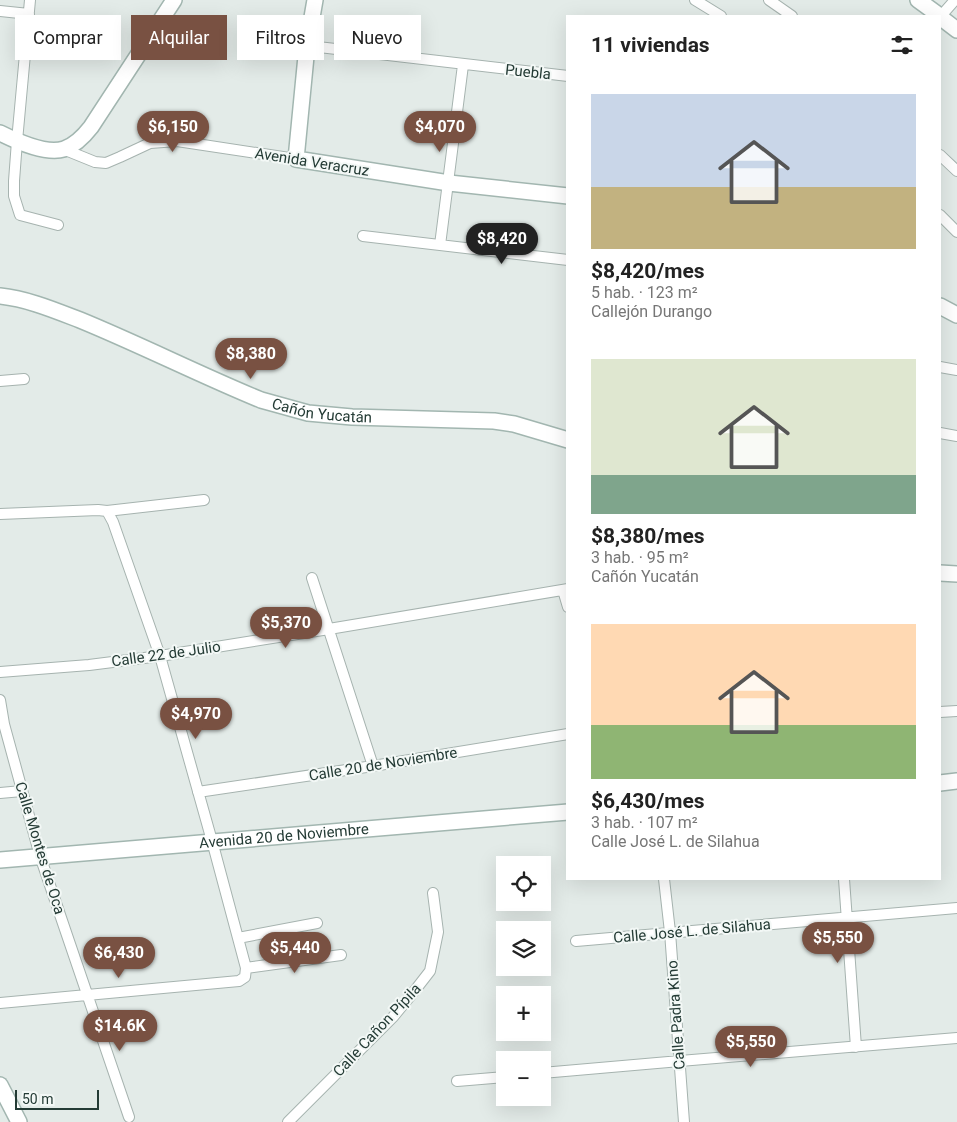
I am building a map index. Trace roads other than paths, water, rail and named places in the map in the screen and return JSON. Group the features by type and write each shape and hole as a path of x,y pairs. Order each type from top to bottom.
{"street":[{"path":"30,0 14,196 20,215 58,225"},
{"path":"0,133 17,141 48,150 63,149 80,140 92,127 174,0"},
{"path":"312,15 315,0"},
{"path":"695,0 719,15"},
{"path":"769,0 791,15"},
{"path":"918,0 937,15"},
{"path":"941,16 955,0"},
{"path":"0,10 29,14"},
{"path":"941,18 957,30"},
{"name":"Puebla","path":"324,48 566,76"},
{"path":"296,159 306,60"},
{"path":"440,245 463,64"},
{"name":"Avenida Veracruz","path":"63,149 95,162 106,163 150,143 177,140 448,183 566,196"},
{"path":"941,156 957,171"},
{"path":"941,216 957,232"},
{"path":"363,236 566,260"},
{"name":"Cañón Yucatán","path":"0,296 11,297 48,308 114,334 227,386 285,408 308,413 352,417 494,421 514,424 566,439"},
{"path":"941,307 957,315"},
{"path":"941,367 957,370"},
{"path":"0,381 24,379"},
{"path":"941,433 957,436"},
{"path":"0,514 107,511 204,500"},
{"path":"107,511 160,656 212,841 246,973"},
{"path":"941,573 957,574"},
{"path":"312,578 372,766"},
{"name":"Calle 22 de Julio","path":"0,672 89,665 160,656 565,589"},
{"name":"Calle Montes de Oca","path":"0,700 4,724 40,856 129,1117"},
{"path":"941,712 957,711"},
{"name":"Calle 20 de Noviembre","path":"198,792 566,734"},
{"path":"941,783 957,781"},
{"path":"0,792 22,791"},
{"name":"Avenida 20 de Noviembre","path":"0,860 566,812"},
{"name":"Calle Padra Kino","path":"664,880 670,932 684,1122"},
{"path":"844,880 856,1047"},
{"name":"Calle Cañon Pípila","path":"288,1122 393,1016 430,971 438,932 433,893"},
{"name":"Calle José L. de Silahua","path":"576,941 957,908"},
{"path":"238,938 317,923"},
{"path":"0,1003 239,981 246,973 340,955"},
{"path":"551,1072 957,1038"},
{"path":"457,1081 496,1078"},
{"path":"0,1085 19,1122"}]}
